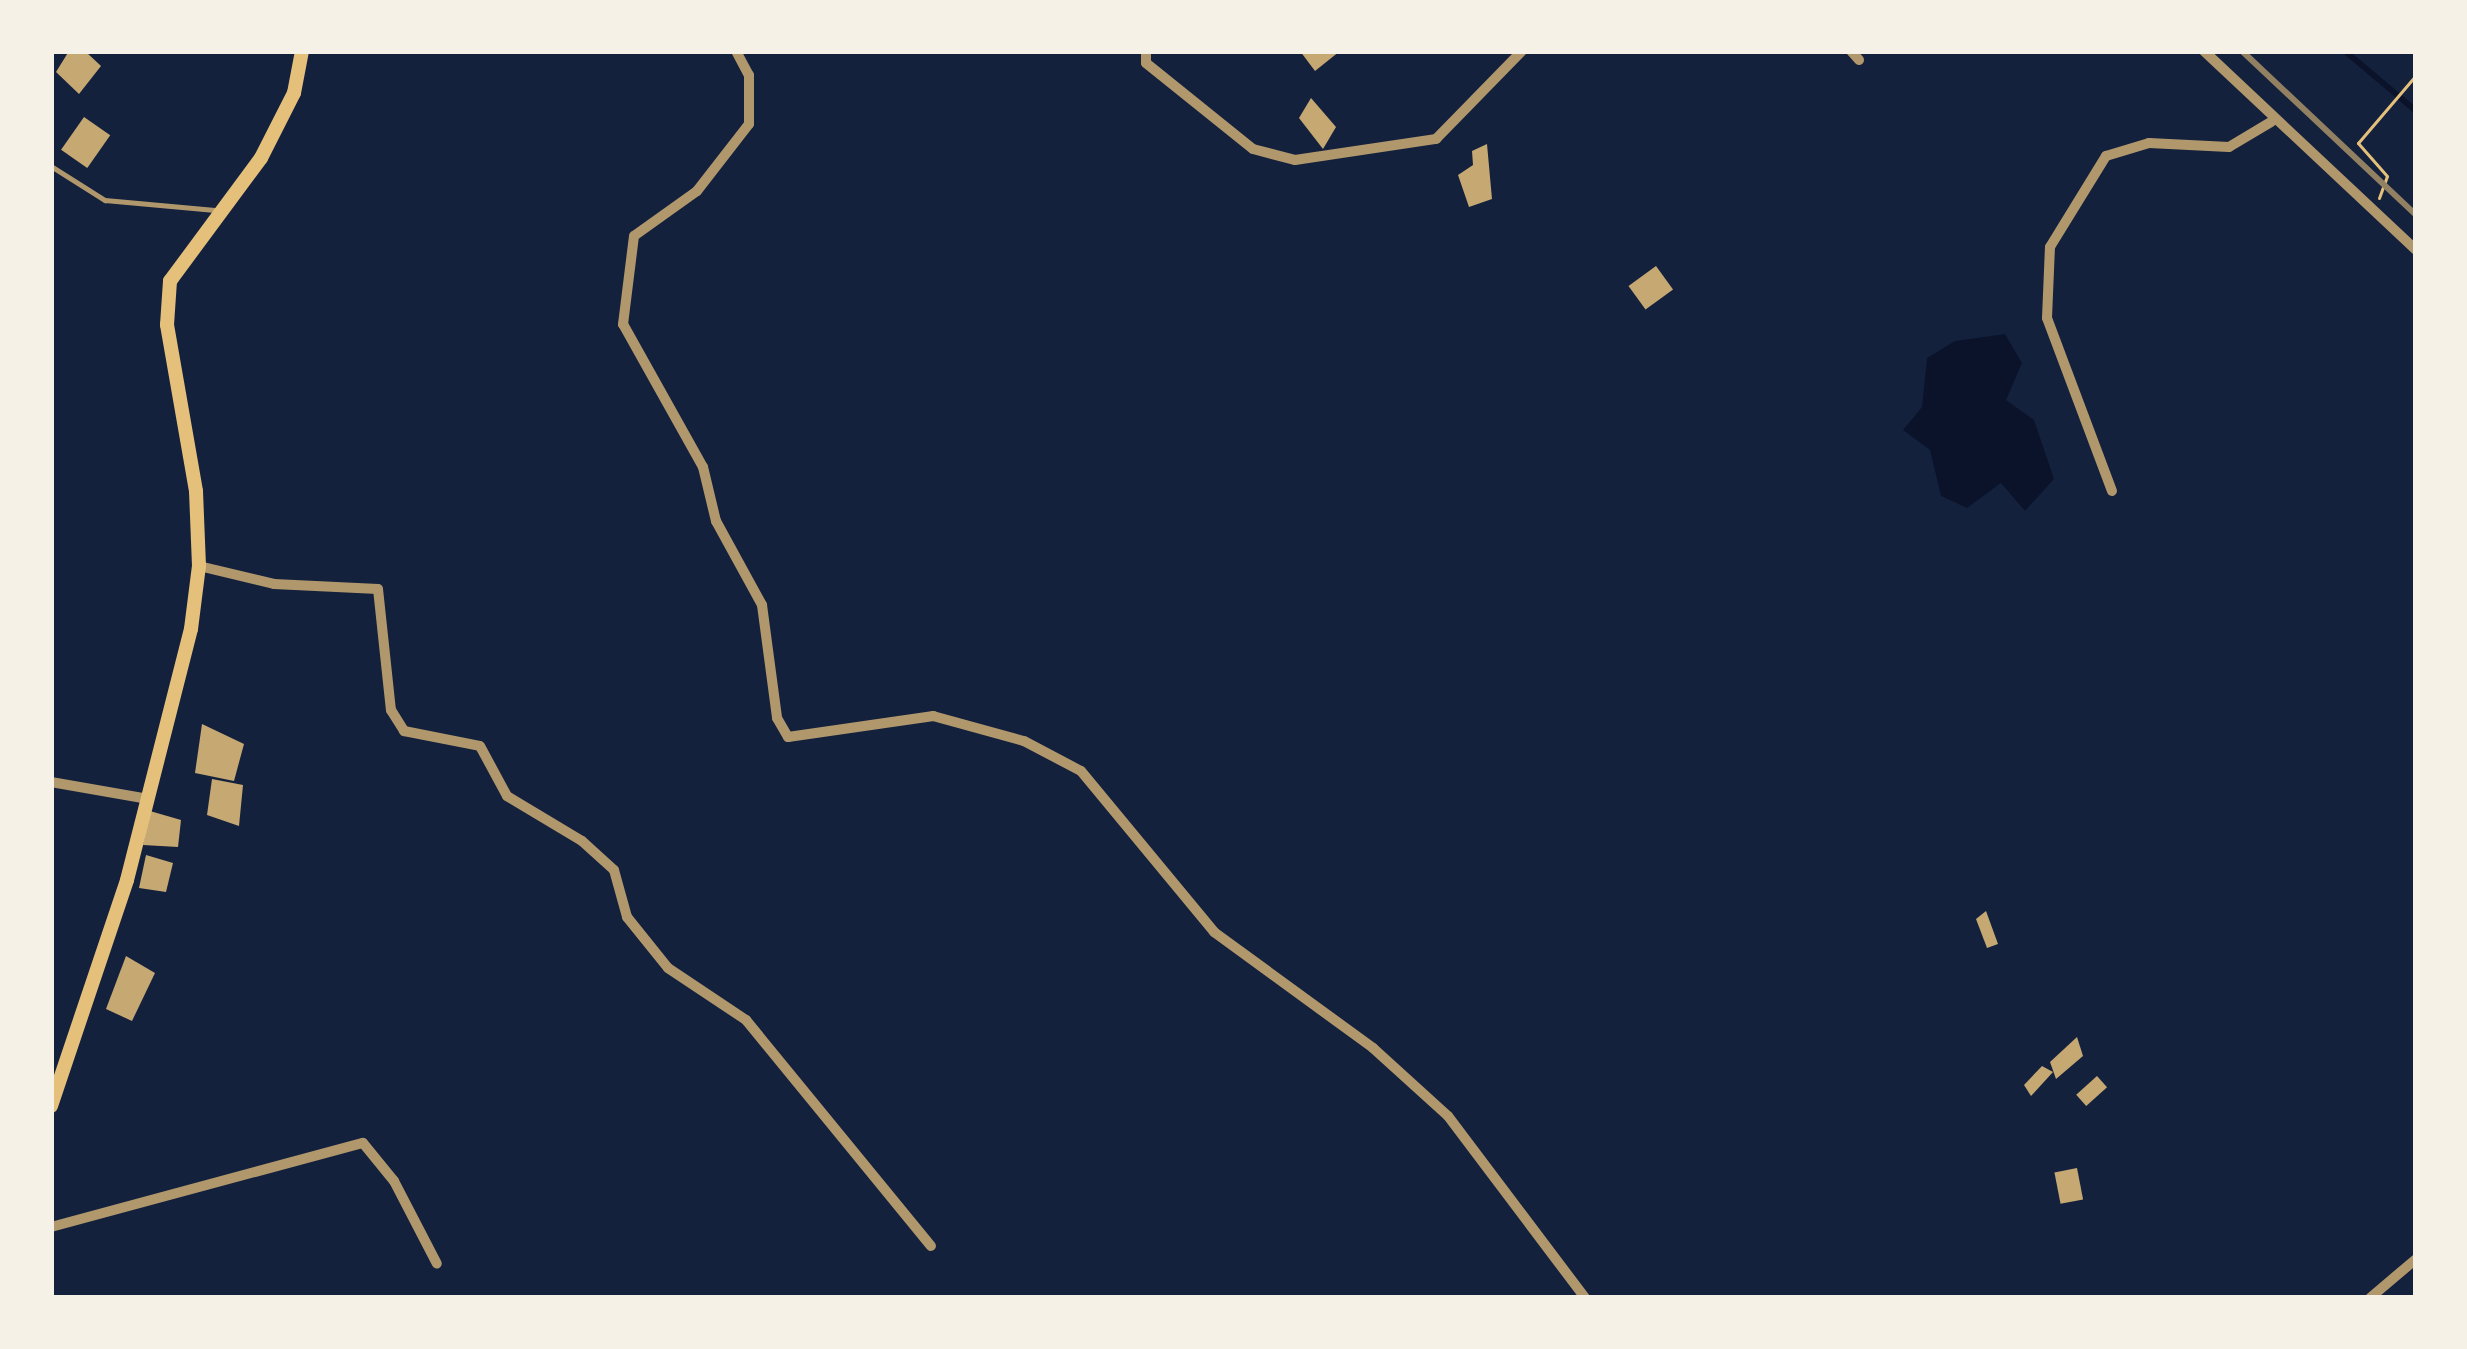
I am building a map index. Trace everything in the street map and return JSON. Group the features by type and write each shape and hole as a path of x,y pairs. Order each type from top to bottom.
{"main road":[{"path":"51,1106 127,880 143,798 191,629 200,566 196,491 167,325 170,281 270,142 294,93 302,51"}],"street":[{"path":"736,51 748,75 749,124 697,191 634,236 623,324 703,467 716,521 762,605 777,718 788,737 933,716 1024,741 1081,771 1214,932 1373,1048 1448,1116 1585,1298"},
{"path":"1146,51 1146,63 1253,149 1295,160 1436,139 1522,51"},
{"path":"2204,51 2272,122 2416,250"},
{"path":"2112,491 2047,318 2050,248 2106,156 2149,143 2229,147 2272,122"},
{"path":"200,566 274,584 378,589 392,710 404,731 480,746 507,796 582,841 614,871 626,917 668,968 746,1020 932,1246"},
{"path":"51,782 143,798"},
{"path":"51,1227 363,1143 394,1181 437,1264"},
{"path":"2370,1298 2416,1258"}],"lane":[{"path":"51,166 105,200 221,210"}],"path":[{"path":"2371,209 2387,176 2359,143 2416,75"}],"water":[{"path":"2005,334 2022,363 2006,400 2034,420 2054,479 2025,511 2001,483 1967,508 1941,496 1930,450 1903,430 1922,407 1927,358 1955,341"}],"building":[{"path":"69,51 85,51 101,66 79,94 56,72"},
{"path":"1300,51 1340,51 1315,71"},
{"path":"1311,98 1336,127 1323,149 1299,118"},
{"path":"84,117 110,135 87,168 61,150"},
{"path":"1487,144 1492,199 1469,207 1458,175 1473,165 1472,151"},
{"path":"1656,266 1673,289 1646,309 1628,286"},
{"path":"202,724 244,744 234,781 195,773"},
{"path":"212,779 243,785 239,826 207,815"},
{"path":"150,811 181,820 178,847 143,845"},
{"path":"146,855 173,863 166,892 139,888"},
{"path":"1986,911 1998,944 1987,948 1976,919"},
{"path":"126,956 155,973 132,1021 106,1009"},
{"path":"2077,1037 2083,1056 2056,1079 2050,1062"},
{"path":"2042,1066 2053,1072 2031,1096 2024,1085"},
{"path":"2097,1076 2107,1087 2086,1106 2076,1095"},
{"path":"2077,1168 2083,1199 2061,1204 2054,1172"}],"waterway":[{"path":"2345,51 2416,111"}],"railway":[{"path":"2242,51 2416,215"}]}
